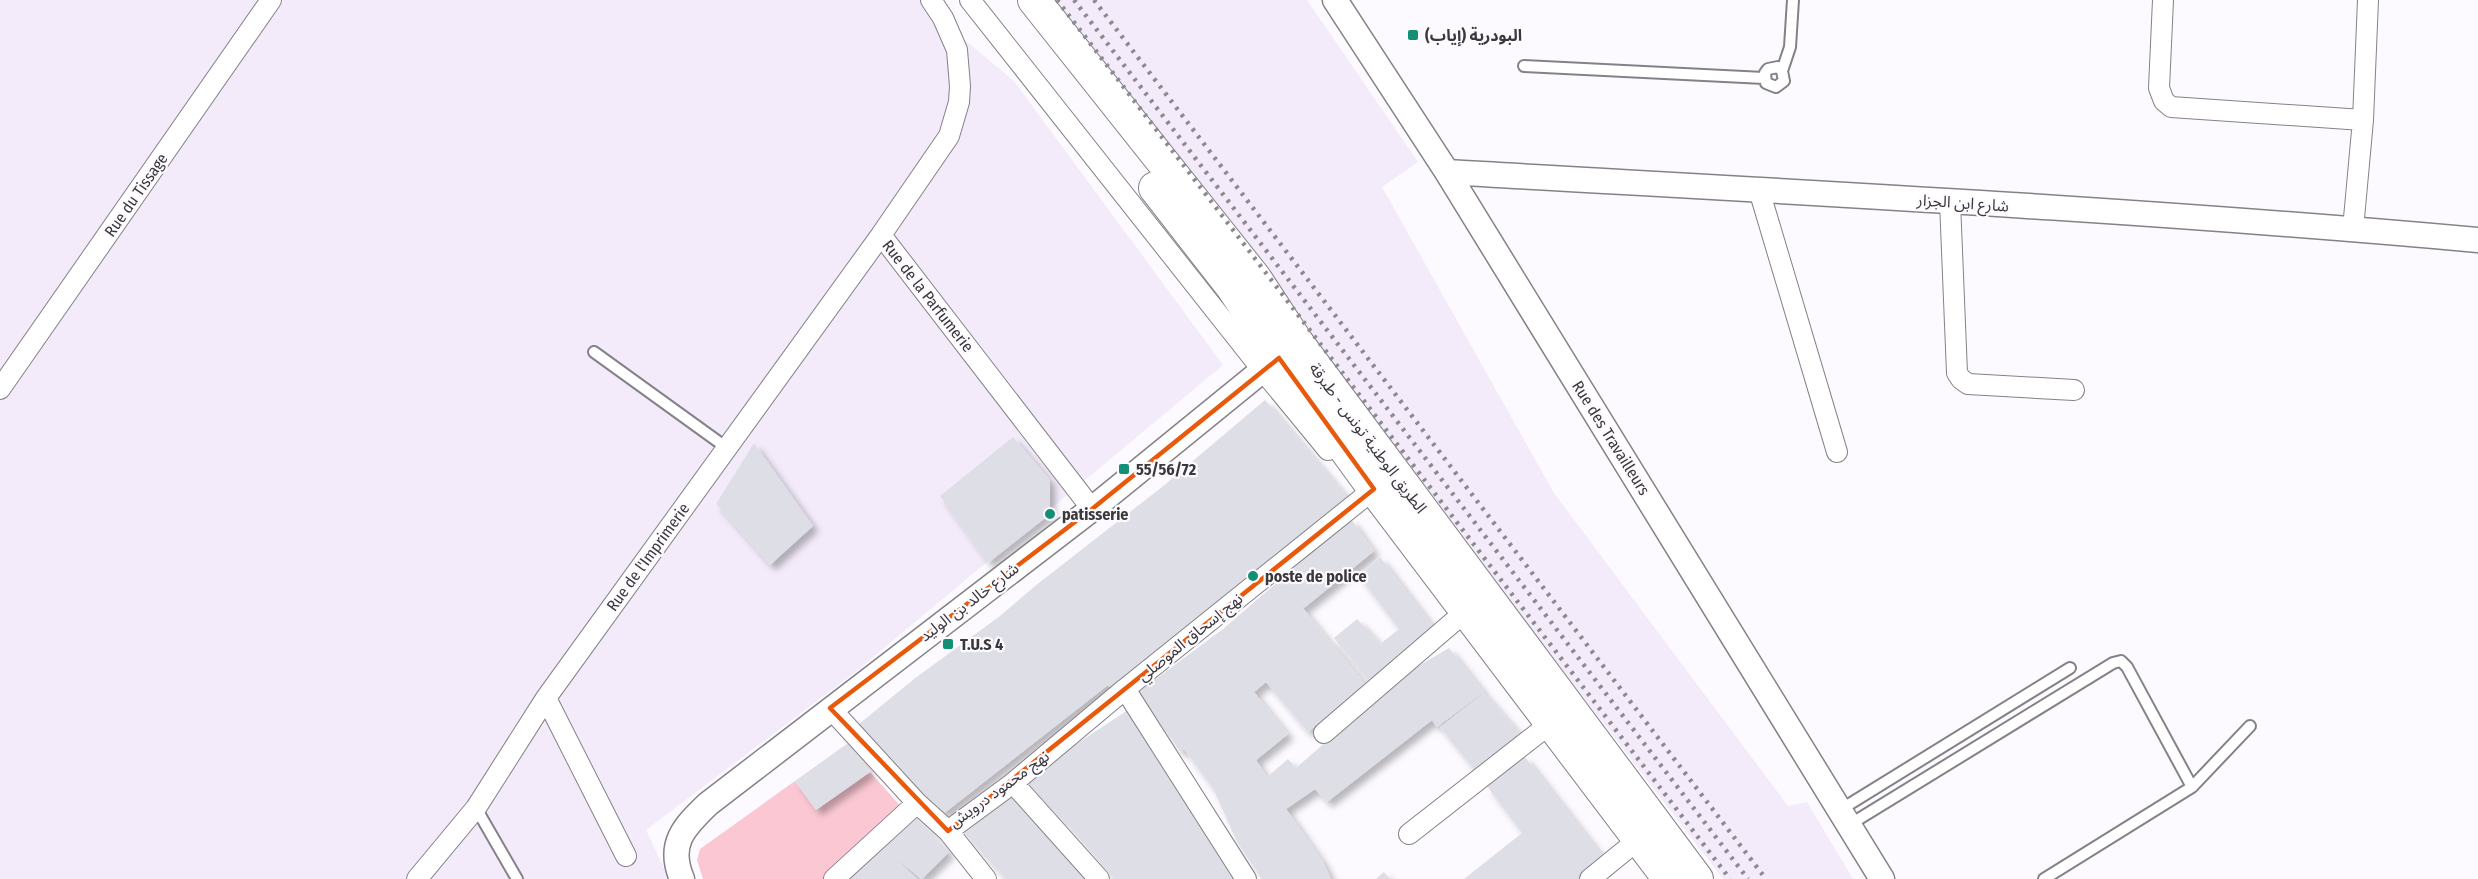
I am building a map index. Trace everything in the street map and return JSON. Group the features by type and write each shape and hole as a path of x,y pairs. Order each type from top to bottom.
{"main road":[{"name":"الطريق الوطنية تونس - طبرقة","path":"1009,0 1232,287 1370,492 1637,841 1669,879"},
{"name":"الطريق الوطنية تونس - طبرقة","path":"1034,0 1255,278 1280,357 1697,879"}],"street":[{"name":"Rue du Tissage","path":"0,389 271,0"},
{"name":"Rue de la Parfumerie","path":"931,0 943,18 957,50 960,86 957,116 949,136 934,161 881,235 1092,509"},
{"path":"970,0 1280,357"},
{"name":"Rue des Travailleurs","path":"1335,0 1448,172 1882,879"},
{"path":"2163,0 2159,88 2164,101 2171,107 2362,120"},
{"path":"2353,229 2362,120 2368,0"},
{"name":"شارع ابن الجزار","path":"1448,172 1950,202 2353,229 2478,240"},
{"path":"1759,190 1838,452"},
{"path":"1950,202 1958,373 1961,379 1968,384 2074,390"},
{"name":"Rue de l'Imprimerie","path":"417,879 476,808 546,698 881,235"},
{"name":"شارع خالد بن الوليد","path":"682,879 677,863 677,844 688,823 708,804 830,708 1092,509 1280,357"},
{"name":"نهج إسحاق الموصلي","path":"1246,879 1125,689 1370,492"},
{"path":"1324,733 1462,614"},
{"name":"نهج محمود درويش","path":"830,708 917,803 948,831 1013,783 1125,689"},
{"path":"546,698 626,856"},
{"path":"1409,834 1548,725"},
{"path":"1013,783 1099,879"},
{"path":"834,879 917,803"},
{"path":"948,831 986,879"},
{"path":"1590,879 1637,841 1661,879"}],"lane":[{"path":"1524,66 1764,78 1768,69 1778,67 1782,70 1790,46 1793,0"},
{"path":"594,352 727,448"},
{"path":"1844,817 2113,663 2121,661 2127,667 2192,787"},
{"path":"1844,817 2070,668"},
{"path":"2044,879 2192,787 2250,726"},
{"path":"476,808 518,879"}],"highlighted area":[{"path":"1279,358 1374,489 948,831 830,708 1092,509"}],"shaded area":[{"path":"0,0 923,0 941,20 1014,81 1223,365 854,673 646,830 669,879 0,879"},
{"path":"1044,0 1307,0 1418,162 1382,187 1554,493 1788,806 1807,802 1853,879 1723,879 1321,355"},
{"path":"870,772 905,811 826,879 703,879 697,860 700,849 795,781 816,810"}],"building":[{"path":"1265,400 1351,502 1109,687 1108,685 943,814 893,764 859,724 914,679 1000,616 1162,487"},
{"path":"1013,437 1050,480 1050,514 988,563 940,496"},
{"path":"754,443 813,526 770,565 716,504"},
{"path":"1351,519 1374,551 1304,608 1297,601 1366,686 1308,732 1266,682 1254,692 1288,734 1256,760 1267,777 1288,759 1296,768 1400,677 1449,648 1484,692 1437,727 1432,720 1327,802 1315,789 1286,809 1323,862 1331,879 1262,879 1237,842 1214,790 1184,749 1181,752 1137,693 1223,629"},
{"path":"1380,557 1435,629 1369,681 1334,638 1357,619 1380,644 1399,629 1359,576"},
{"path":"1484,693 1522,736 1477,773 1440,727"},
{"path":"1131,708 1240,879 1114,879 1067,824 1022,783 1046,764"},
{"path":"848,743 870,772 816,810 795,781"},
{"path":"1525,757 1606,861 1584,879 1464,879 1522,833 1487,786"},
{"path":"1009,790 1087,879 1006,879 964,833"},
{"path":"915,816 949,852 922,879 896,859 917,879 847,879"},
{"path":"1384,872 1390,879 1376,879"}],"railway":[{"path":"1057,0 1730,879"},
{"path":"1074,0 1748,879"},
{"path":"1094,0 1766,879"}],"place":[{"name":"البودرية (إياب)","path":"1413,35"},
{"name":"55/56/72","path":"1124,469"},
{"name":"patisserie","path":"1050,514"},
{"name":"poste de police","path":"1253,576"},
{"name":"T.U.S 4","path":"948,644"}]}
